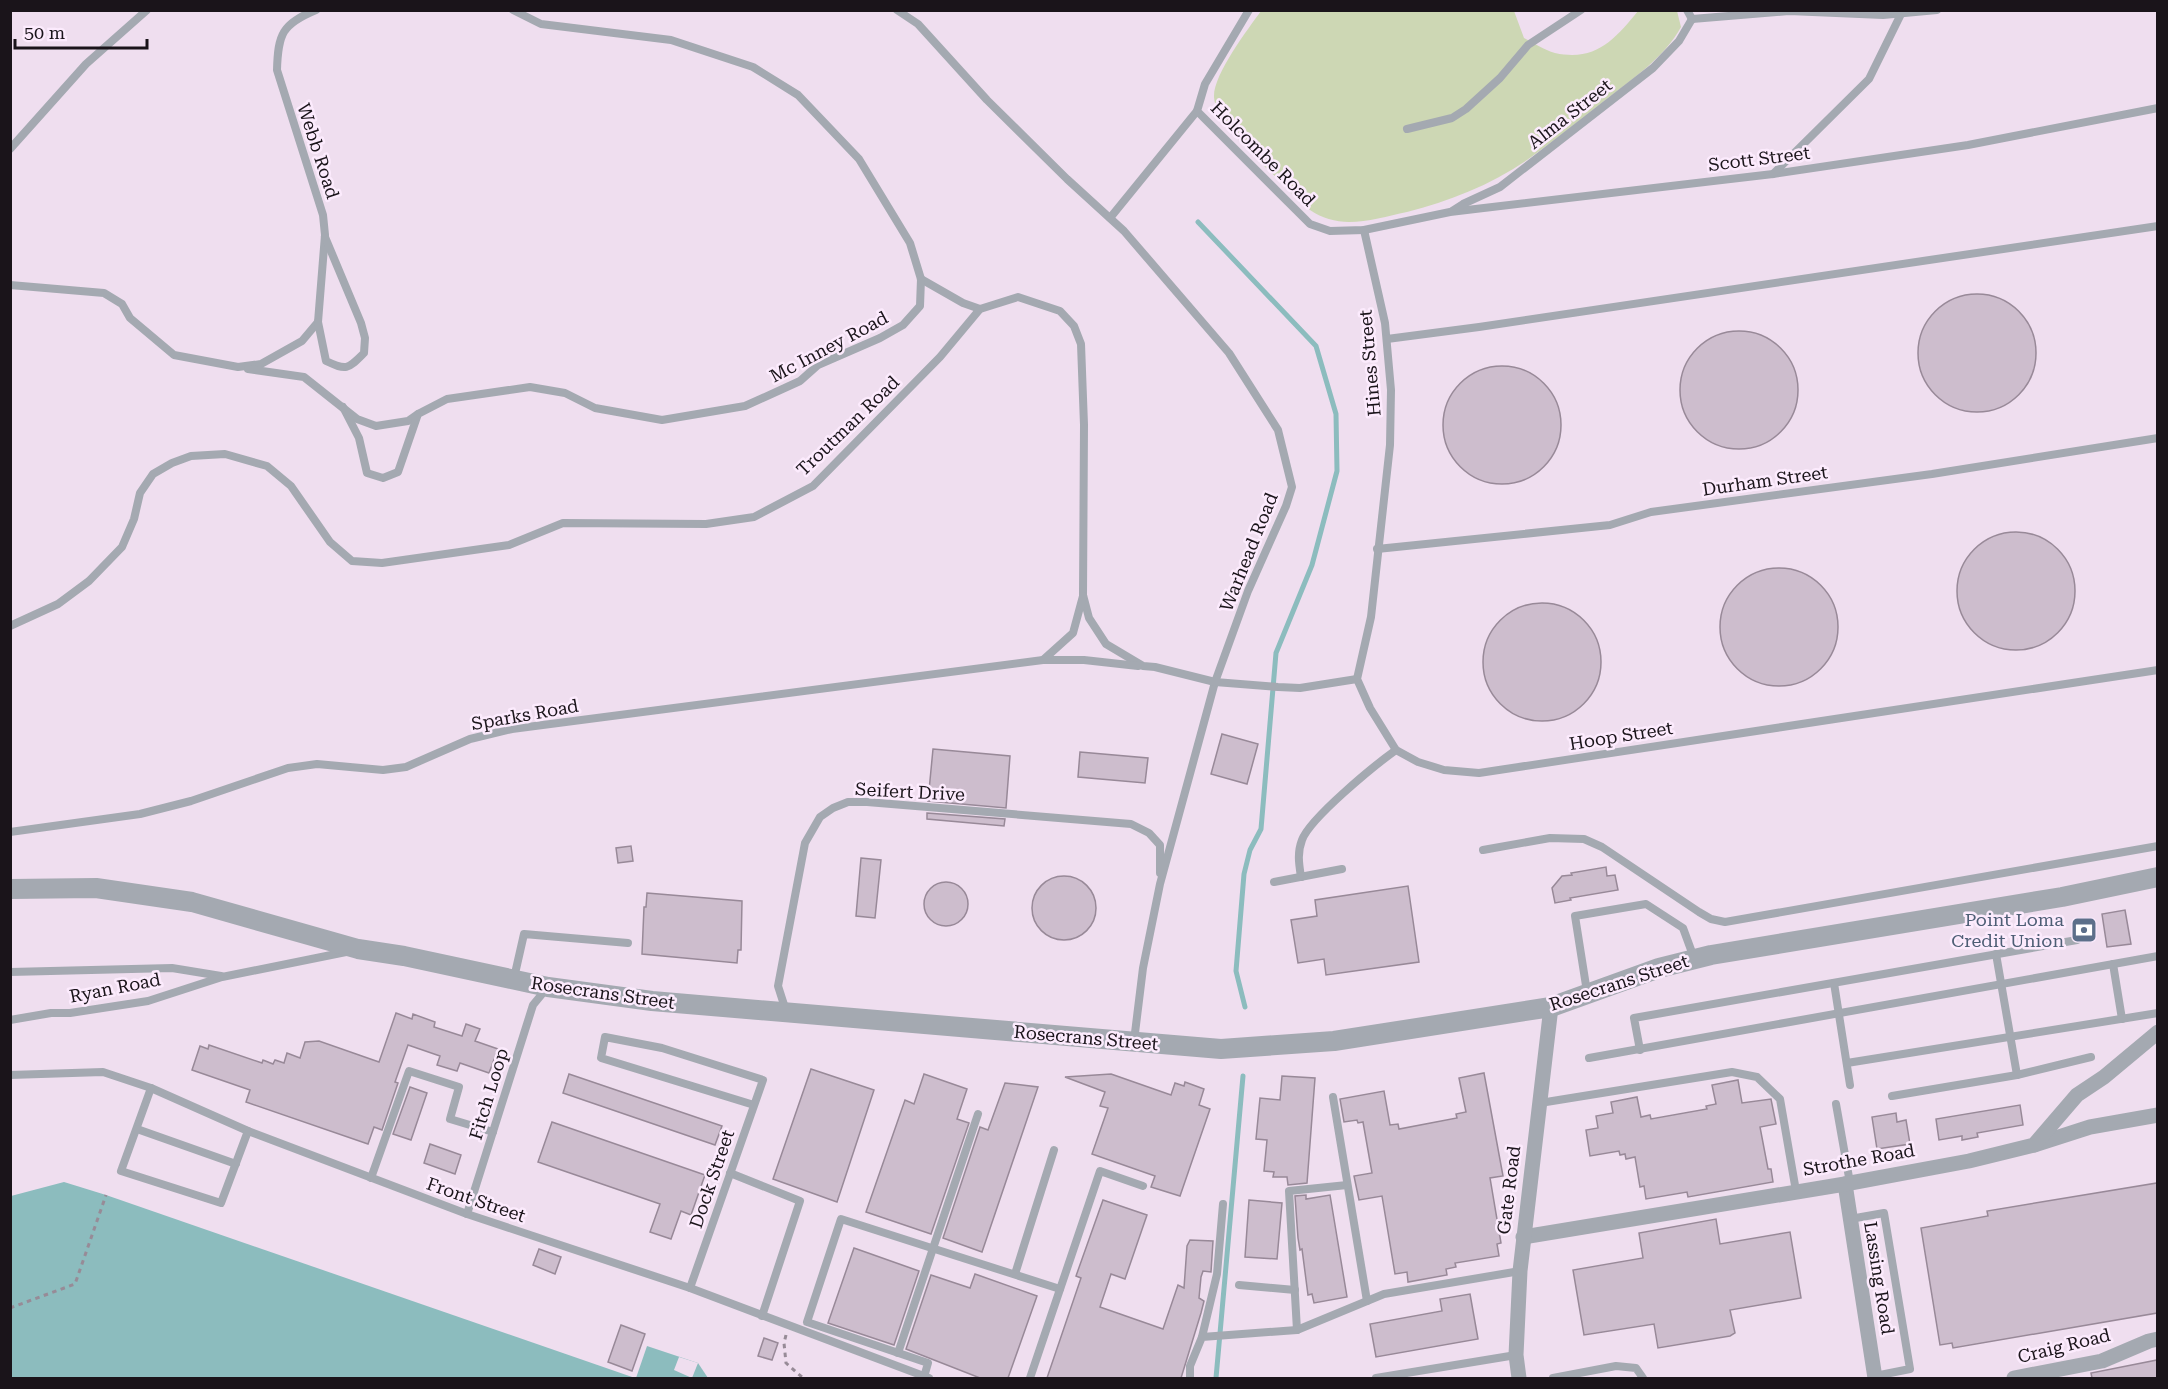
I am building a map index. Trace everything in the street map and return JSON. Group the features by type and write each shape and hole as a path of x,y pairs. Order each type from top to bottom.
{"street":[{"name":"Rosecrans Street","path":"10,889 96,888 192,902 358,949 404,956 548,987 652,1001 1221,1049 1334,1041 1551,1007 1587,992 1659,968 1695,959 2062,897 2157,877"},
{"name":"Gate Road","path":"1519,1378 1516,1355 1520,1271 1551,1007"},
{"path":"2034,1145 2077,1095 2104,1077 2157,1032"},
{"path":"2034,1145 2090,1127 2157,1115"},
{"name":"Strothe Road","path":"1523,1237 1847,1184 1969,1161 2034,1145"},
{"name":"Lassing Road","path":"1847,1184 1875,1377"},
{"name":"Craig Road","path":"2014,1378 2102,1361 2157,1339"}],"lane":[{"path":"10,149 86,64 147,10"},
{"name":"Webb Road","path":"316,10 300,17 283,33 278,45 277,69 323,215 325,235 318,322 326,361 341,368 350,367 364,353 365,338 325,235"},
{"name":"Mc Inney Road","path":"238,367 304,377 357,419 376,426 408,421 447,399 530,387 565,393 595,408 662,420 745,406 800,381 818,365 880,338 903,325 920,306 921,279 910,243 859,159 798,95 753,67 672,40 541,24 513,10"},
{"path":"897,10 918,24"},
{"path":"912,10 918,24"},
{"name":"Holcombe Road","path":"1249,10 1205,84 1197,111 1310,224 1330,231 1364,230"},
{"path":"1407,129 1452,118 1466,109 1500,78 1528,45 1581,10"},
{"path":"1687,10 1692,19 1789,11 1883,15 1937,10"},
{"path":"1773,174 1869,79 1902,13"},
{"name":"Alma Street","path":"1450,212 1500,187 1653,68 1679,41 1692,19"},
{"name":"Warhead Road","path":"918,24 987,100 1124,231 1229,353 1278,430 1292,487 1286,507 1248,591 1215,682 1160,884 1143,968 1134,1043"},
{"name":"Scott Street","path":"1364,230 1450,212 1773,174 1968,145 2157,108"},
{"path":"1110,218 1197,111"},
{"path":"1387,339 2157,226"},
{"name":"Hines Street","path":"1364,230 1385,323 1391,390 1390,445 1377,549"},
{"path":"921,279 963,303 980,309 1018,297 1060,311 1074,326 1081,344 1084,425 1083,595 1073,633 1043,660"},
{"path":"10,285 104,293 122,304 130,318 174,355 238,367 261,364 302,341 318,322"},
{"name":"Troutman Road","path":"10,626 58,604 89,581 122,547 134,519 140,493 153,474 190,456 225,454 267,466 291,486 330,542 352,561 382,563 509,545 563,523 706,524 754,517 813,486 940,357 980,309"},
{"path":"343,407 359,438 367,472 383,478 398,472 418,414"},
{"name":"Durham Street","path":"1377,549 1610,525 1651,512 1932,474 2157,438"},
{"path":"1301,877 1298,852 1303,837 1317,820 1372,768 1396,750 1370,708 1356,679 1371,617 1377,549"},
{"path":"1083,595 1089,618 1106,644 1143,666"},
{"path":"1043,660 1083,660 1155,667 1215,682 1268,687 1299,688 1356,679"},
{"name":"Sparks Road","path":"10,832 140,814 191,801 288,768 317,764 383,770 406,767 470,739 512,729 1043,660"},
{"name":"Hoop Street","path":"1396,750 1418,762 1444,770 1479,773 2157,670"},
{"name":"Seifert Drive","path":"787,1013 778,986 805,843 820,817 848,802 1131,824 1149,833 1160,845 1160,884"},
{"path":"1483,850 1550,838 1584,839 1602,847 1699,912 1711,919 1725,922 2157,846"},
{"path":"1274,882 1342,869"},
{"path":"1587,992 1575,916 1646,904 1683,928 1695,959"},
{"path":"513,979 524,934 627,943"},
{"path":"1640,1050 1634,1018 2077,940"},
{"name":"Ryan Road","path":"10,1020 148,1001 222,977 358,949"},
{"path":"1996,954 2017,1075"},
{"path":"1589,1059 2157,956"},
{"path":"2113,964 2122,1019"},
{"name":"Ryan Road","path":"10,972 172,968 222,977"},
{"path":"1834,983 1850,1084"},
{"name":"Fitch Loop","path":"467,1214 533,1005 548,987"},
{"path":"1846,1063 2157,1013"},
{"name":"Dock Street","path":"690,1288 730,1173 754,1106 763,1080 663,1048 605,1037 601,1058 754,1106"},
{"path":"1892,1096 2017,1075 2091,1057"},
{"path":"371,1178 409,1071 459,1087 450,1119 493,1132"},
{"name":"Front Street","path":"10,1075 103,1072 151,1088 248,1131 467,1214 690,1288 926,1378"},
{"path":"1540,1103 1732,1072 1757,1077 1780,1099 1796,1191"},
{"path":"151,1088 121,1171 221,1203 248,1131"},
{"path":"1333,1096 1367,1301"},
{"path":"1836,1104 1847,1184"},
{"path":"898,1353 978,1114"},
{"path":"137,1129 236,1164"},
{"path":"1015,1274 1054,1150"},
{"path":"1030,1378 1100,1171 1143,1186"},
{"path":"730,1173 800,1201 762,1316"},
{"path":"1297,1330 1289,1191 1347,1185"},
{"path":"1190,1378 1190,1366 1202,1337 1217,1274 1223,1204"},
{"path":"1851,1219 1884,1213 1910,1370 1875,1377"},
{"path":"926,1378 928,1363 807,1322 841,1219 1060,1289"},
{"path":"1202,1337 1297,1330 1384,1294 1520,1271"},
{"path":"1239,1285 1295,1290"},
{"path":"1376,1378 1516,1355"},
{"path":"1553,1378 1616,1366 1636,1368 1643,1378"}],"path":[{"path":"10,1308 75,1284 106,1195"},
{"path":"787,1331 784,1343 786,1363 803,1378"}],"shaded area":[{"path":"1261,11 1514,11 1524,38 1551,52 1569,55 1582,54 1603,46 1621,31 1638,11 1677,11 1681,27 1666,49 1646,68 1513,169 1484,185 1438,203 1378,219 1344,222 1314,213 1303,205 1232,132 1217,108 1214,97 1219,77 1232,52"},
{"path":"64,1182 635,1378 11,1378 11,1196"},
{"path":"647,1346 698,1363 708,1378 636,1378"}],"pier":[{"path":"679,1357 698,1363 692,1378 674,1370"}],"building":[{"path":"1977,294 2000,298 2019,311 2032,330 2036,353 2032,376 2019,395 2000,408 1977,412 1954,408 1935,395 1922,376 1918,353 1922,330 1935,311 1954,298"},
{"path":"1739,331 1762,335 1781,348 1794,367 1798,390 1794,413 1781,432 1762,445 1739,449 1716,445 1697,432 1684,413 1680,390 1684,367 1697,348 1716,335"},
{"path":"1502,366 1525,370 1544,383 1557,402 1561,425 1557,448 1544,467 1525,480 1502,484 1479,480 1460,467 1447,448 1443,425 1447,402 1460,383 1479,370"},
{"path":"2016,532 2039,536 2058,549 2071,568 2075,591 2071,614 2058,633 2039,646 2016,650 1993,646 1974,633 1961,614 1957,591 1961,568 1974,549 1993,536"},
{"path":"1779,568 1802,572 1821,585 1834,604 1838,627 1834,650 1821,669 1802,682 1779,686 1756,682 1737,669 1724,650 1720,627 1724,604 1737,585 1756,572"},
{"path":"1542,603 1565,607 1584,620 1597,639 1601,662 1597,685 1584,704 1565,717 1542,721 1519,717 1500,704 1487,685 1483,662 1487,639 1500,620 1519,607"},
{"path":"1222,734 1258,744 1247,784 1211,774"},
{"path":"933,749 1010,756 1006,808 928,801"},
{"path":"1080,752 1148,758 1145,783 1078,777"},
{"path":"927,813 1005,819 1004,826 927,819"},
{"path":"631,846 633,861 618,863 616,848"},
{"path":"861,858 881,860 875,918 856,916"},
{"path":"1606,867 1607,876 1615,875 1618,890 1570,898 1571,900 1555,903 1552,888 1562,876"},
{"path":"1058,876 1070,876 1087,885 1094,896 1096,908 1094,920 1087,931 1070,940 1058,940 1046,935 1037,926 1032,914 1032,902 1037,890 1046,881"},
{"path":"946,882 961,889 968,904 961,919 946,926 931,919 924,904 931,889"},
{"path":"1408,886 1419,962 1326,975 1324,959 1298,963 1291,920 1317,916 1315,900"},
{"path":"647,893 742,901 741,950 738,950 737,963 642,954 644,907 646,907"},
{"path":"2125,910 2131,944 2107,947 2102,914"},
{"path":"396,1013 412,1019 413,1014 435,1022 434,1027 462,1036 466,1024 480,1029 475,1041 498,1049 489,1073 460,1063 457,1071 437,1065 440,1056 408,1045 382,1130 374,1127 368,1144 246,1102 250,1090 192,1070 200,1046 208,1049 209,1045 262,1063 263,1060 273,1064 275,1060 284,1063 287,1053 300,1058 305,1042 319,1041 379,1062"},
{"path":"811,1069 874,1090 837,1202 773,1179"},
{"path":"1484,1073 1503,1176 1490,1178 1501,1243 1497,1244 1499,1256 1455,1263 1456,1267 1446,1269 1447,1275 1408,1282 1407,1272 1395,1274 1382,1196 1359,1200 1354,1176 1372,1173 1363,1122 1358,1123 1357,1120 1344,1122 1340,1099 1384,1091 1390,1125 1398,1124 1399,1129 1457,1118 1456,1114 1466,1112 1459,1078"},
{"path":"569,1074 722,1126 715,1145 563,1093"},
{"path":"924,1074 967,1089 957,1119 969,1123 931,1234 866,1212 905,1100 914,1104"},
{"path":"1111,1074 1171,1095 1175,1083 1184,1086 1185,1082 1204,1089 1199,1105 1210,1109 1180,1196 1151,1187 1155,1176 1092,1154 1108,1108 1100,1106 1105,1092 1065,1077"},
{"path":"1282,1076 1315,1078 1307,1183 1288,1185 1287,1177 1273,1177 1274,1172 1264,1171 1267,1140 1256,1139 1260,1098 1280,1100"},
{"path":"1738,1080 1742,1103 1771,1099 1776,1124 1760,1127 1768,1169 1771,1169 1773,1182 1688,1197 1687,1192 1646,1199 1644,1186 1640,1187 1635,1157 1626,1159 1625,1154 1620,1155 1619,1151 1590,1156 1586,1130 1598,1128 1596,1116 1613,1113 1611,1102 1637,1097 1641,1117 1650,1115 1651,1119 1707,1109 1706,1106 1716,1104 1712,1085"},
{"path":"1005,1083 1038,1087 982,1252 943,1238 980,1127 988,1130"},
{"path":"410,1087 427,1093 411,1140 393,1134"},
{"path":"2020,1105 2023,1125 1977,1133 1978,1137 1962,1140 1962,1136 1939,1140 1936,1119"},
{"path":"1896,1113 1897,1122 1906,1120 1910,1144 1877,1149 1872,1117"},
{"path":"552,1122 705,1175 691,1215 681,1211 671,1239 650,1232 660,1204 538,1162"},
{"path":"430,1144 461,1155 455,1174 424,1163"},
{"path":"2157,1183 2157,1313 1953,1348 1952,1343 1940,1345 1921,1228 1988,1216 1987,1211"},
{"path":"1306,1195 1306,1199 1330,1195 1347,1297 1314,1303 1312,1294 1308,1295 1302,1249 1300,1250 1298,1238 1295,1196"},
{"path":"1103,1200 1147,1215 1125,1279 1111,1274 1100,1307 1163,1329 1178,1285 1184,1288 1187,1246 1190,1240 1213,1241 1211,1272 1203,1271 1201,1277 1199,1298 1204,1301 1181,1378 1047,1378 1081,1278 1076,1276"},
{"path":"1249,1200 1282,1203 1277,1259 1245,1257"},
{"path":"1716,1219 1720,1244 1790,1232 1801,1298 1730,1310 1735,1333 1730,1336 1658,1348 1654,1324 1584,1335 1573,1270 1643,1258 1639,1233"},
{"path":"854,1248 919,1271 894,1345 828,1323"},
{"path":"539,1249 561,1257 555,1274 533,1265"},
{"path":"975,1274 1037,1296 1008,1378 980,1378 906,1349 931,1275 970,1288"},
{"path":"1470,1294 1478,1339 1376,1357 1370,1324 1442,1311 1440,1299"},
{"path":"621,1325 645,1334 632,1371 608,1362"},
{"path":"764,1338 778,1343 772,1360 758,1356"},
{"path":"2157,1360 2157,1378 2092,1378 2091,1373"}],"waterway":[{"path":"1198,222 1316,346 1336,414 1337,471 1312,565 1276,653 1261,829 1250,850 1244,874 1236,971 1245,1007"},
{"path":"1216,1378 1243,1076"}],"place":[{"name":"Point Loma Credit Union","path":"2084,930"}]}
